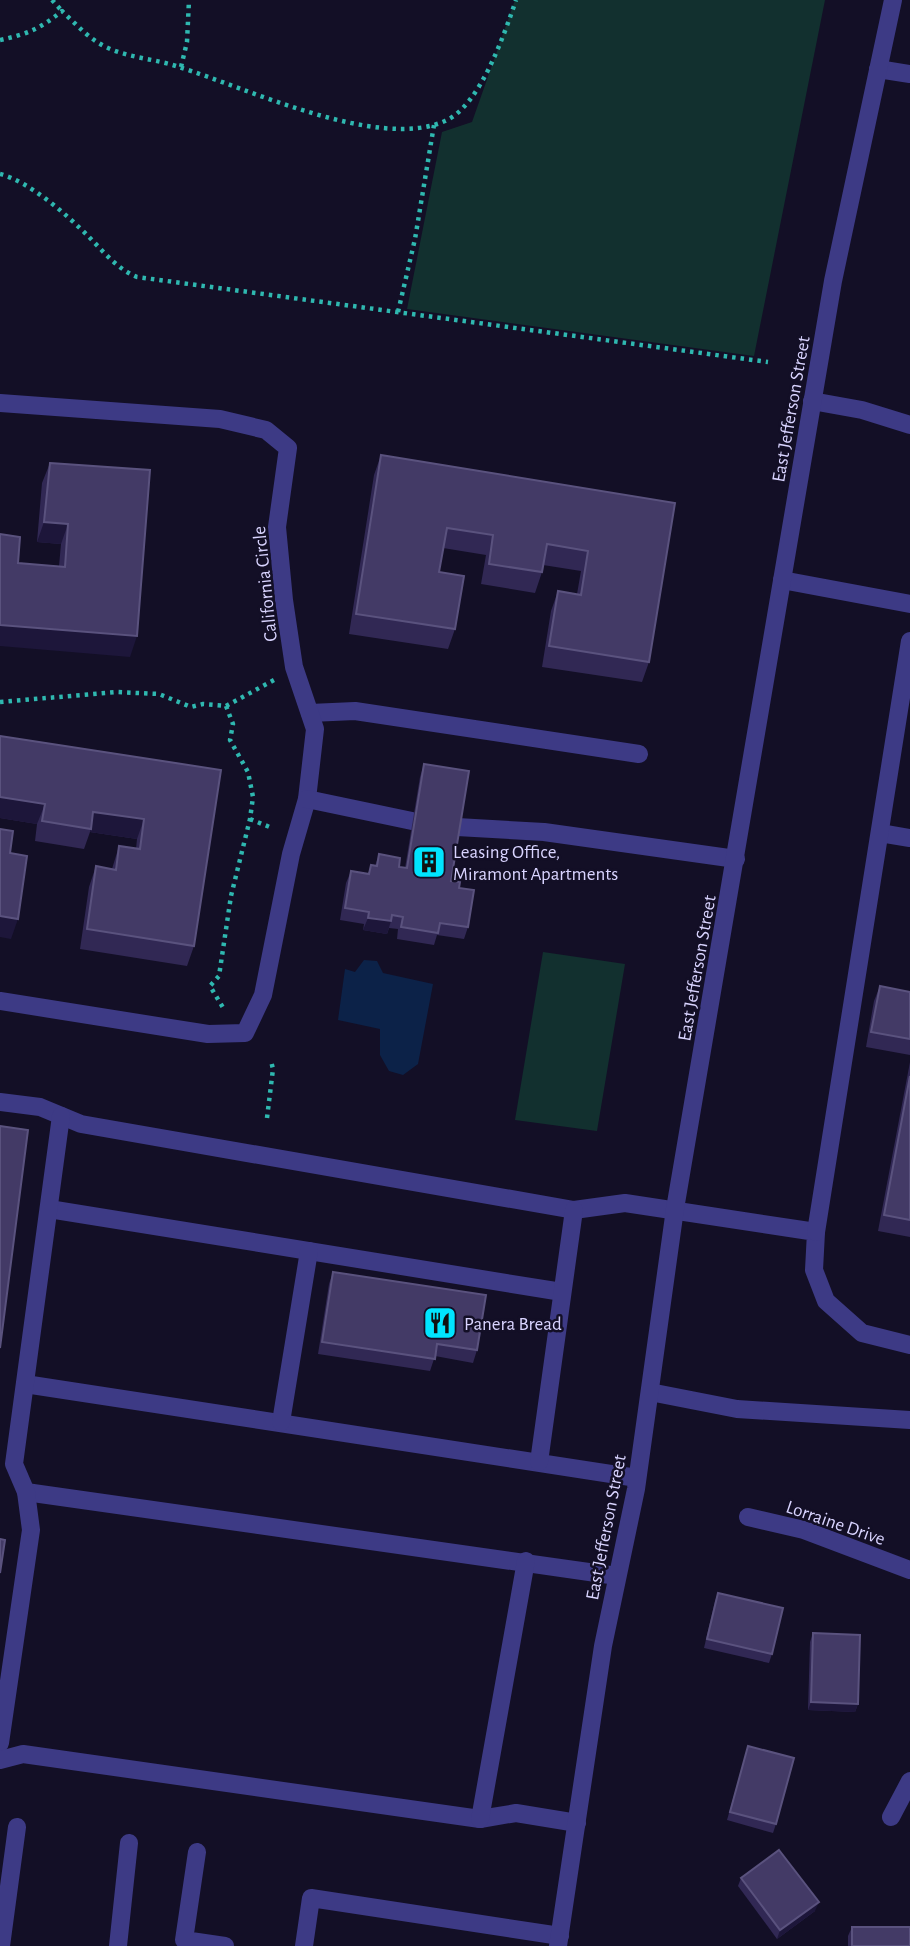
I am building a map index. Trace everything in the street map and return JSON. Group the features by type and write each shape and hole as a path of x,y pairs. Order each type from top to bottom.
{"street":[{"name":"East Jefferson Street","path":"559,1941 603,1646 637,1478 676,1209 812,401 833,281 893,0"},
{"path":"878,69 910,74"},
{"path":"812,401 862,410 910,425"},
{"name":"California Circle","path":"0,403 220,419 266,430 288,448 277,527 284,600 294,667 315,729 307,799 291,854 263,995 245,1033 208,1034 0,1001"},
{"path":"782,580 910,604"},
{"path":"910,641 904,717 880,833 817,1232 814,1270 826,1301 862,1332 910,1345"},
{"path":"310,713 355,711 639,754"},
{"path":"307,799 412,821"},
{"path":"457,827 544,832 736,859"},
{"path":"880,833 910,838"},
{"path":"0,1102 40,1107 80,1124 574,1210 617,1202 817,1232"},
{"path":"0,1742 31,1530 26,1492 14,1464 61,1116"},
{"path":"49,1209 562,1292"},
{"path":"539,1462 574,1210"},
{"path":"281,1422 309,1251"},
{"path":"25,1384 637,1478"},
{"path":"650,1392 737,1409 910,1420"},
{"path":"26,1492 617,1576"},
{"name":"Lorraine Drive","path":"748,1517 804,1530 910,1570"},
{"path":"480,1819 526,1561"},
{"path":"0,1760 23,1754 480,1819 516,1813 577,1823"},
{"path":"891,1817 910,1781"},
{"path":"1,1946 17,1827"},
{"path":"118,1946 130,1843"},
{"path":"197,1852 184,1940 225,1946"},
{"path":"304,1946 311,1898 559,1941"}],"path":[{"path":"52,0 94,41 110,49 181,67 345,123 405,130 434,125 460,112 483,79 516,0"},
{"path":"181,67 187,42 189,0"},
{"path":"0,40 26,35 42,28 62,12"},
{"path":"398,312 415,239 434,125"},
{"path":"0,174 26,186 46,200 80,228 124,272 137,277 768,362"},
{"path":"0,702 117,692 159,694 191,707 203,704 226,706 255,692 294,667"},
{"path":"226,706 233,724 230,740 248,772 253,797 231,896 219,976 210,986 226,1012"},
{"path":"250,819 278,830"},
{"path":"268,1118 271,1061"}],"green space":[{"path":"515,0 825,0 754,356 407,309 442,132 472,122"},
{"path":"543,952 625,964 597,1131 515,1120"}],"water":[{"path":"364,960 377,961 383,973 433,984 418,1064 403,1075 389,1071 380,1055 380,1029 338,1020 345,969 355,972"}],"building":[{"path":"381,455 675,503 649,662 549,646 558,591 581,595 588,551 547,544 542,572 489,564 493,535 447,528 439,572 464,576 455,629 356,614"},
{"path":"50,463 150,470 137,636 0,625 0,534 20,537 18,563 65,567 68,524 44,522"},
{"path":"0,736 221,770 194,946 87,929 96,866 116,870 119,846 140,849 144,819 93,812 91,829 42,821 45,804 0,797"},
{"name":"Leasing Office, Miramont Apartments","path":"424,764 469,771 451,881 460,882 459,888 474,890 468,927 440,923 438,933 401,927 403,917 392,915 391,921 368,918 369,912 345,908 351,871 369,874 371,865 377,866 379,854 400,858 399,867 407,868"},
{"path":"0,829 13,831 10,853 27,856 18,919 0,916"},
{"path":"880,986 910,992 910,1039 871,1032"},
{"path":"910,1076 910,1220 884,1215"},
{"path":"0,1126 28,1130 0,1348"},
{"path":"333,1272 486,1295 477,1350 437,1344 435,1359 322,1342"},
{"path":"0,1539 5,1540 0,1573"},
{"path":"718,1593 783,1608 772,1654 707,1639"},
{"path":"813,1633 860,1635 858,1704 811,1702"},
{"path":"748,1746 794,1758 776,1824 730,1812"},
{"path":"779,1850 819,1902 780,1930 741,1878"},
{"path":"852,1927 910,1927 910,1946 852,1946"}],"place":[{"name":"Leasing Office, Miramont Apartments","path":"429,862"},
{"name":"Panera Bread","path":"440,1323"}]}
